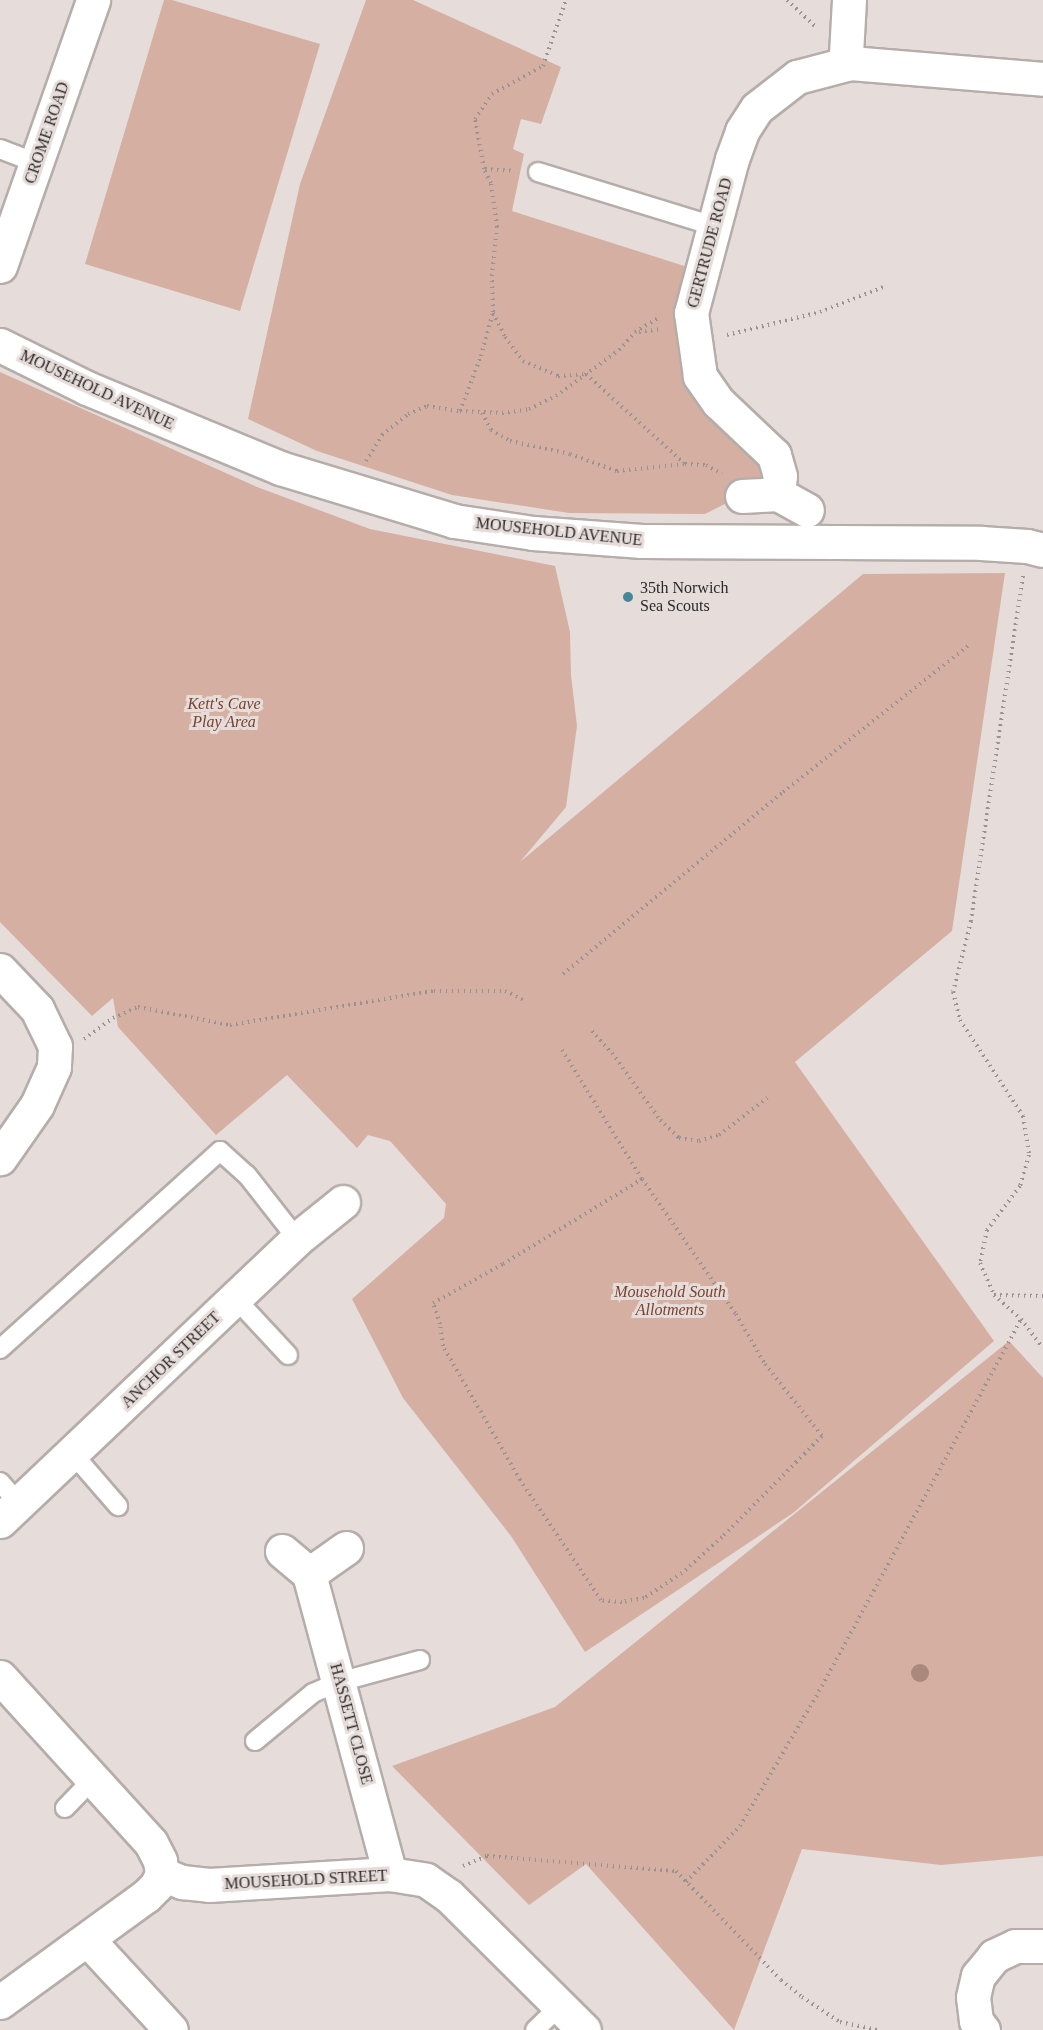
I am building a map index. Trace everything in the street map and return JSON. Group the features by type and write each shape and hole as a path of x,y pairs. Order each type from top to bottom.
{"street":[{"name":"CROME ROAD","path":"0,266 93,0"},
{"path":"849,0 846,54 850,63"},
{"name":"GERTRUDE ROAD","path":"777,494 780,476 774,455 718,402 700,376 693,309 713,226 742,131 757,108 797,77 850,63 1043,79"},
{"name":"MOUSEHOLD AVENUE","path":"0,345 87,388 280,468 454,521 533,533 642,541 777,544 903,541 1035,548"},
{"path":"742,496 777,494 807,510"},
{"path":"0,970 37,1009 55,1046 54,1067 38,1105 0,1158"},
{"name":"ANCHOR STREET","path":"7,1503 73,1454 297,1239 344,1202"},
{"path":"282,1551 309,1574 346,1548"},
{"name":"HASSETT CLOSE","path":"309,1574 390,1874"},
{"path":"0,1677 151,1844 160,1861 162,1874 156,1886 146,1896 88,1941 0,2002"},
{"name":"MOUSEHOLD STREET","path":"162,1874 182,1882 209,1885 390,1874 426,1880 449,1896 584,2030"},
{"path":"88,1941 171,2030"},
{"path":"983,2030 976,2021 974,1998 978,1976 994,1956 1015,1946 1043,1946"}],"lane":[{"path":"0,149 36,163"},
{"path":"538,172 713,226"},
{"path":"0,1349 220,1151 247,1175 297,1239"},
{"path":"235,1298 288,1355"},
{"path":"73,1454 118,1506"},
{"path":"255,1741 295,1706 313,1694 339,1682 420,1660"},
{"path":"65,1808 92,1780"},
{"path":"535,2030 561,2005"}],"path":[{"path":"460,411 481,356 493,312 492,276 497,227 491,183 484,169 475,119 492,94 543,66 567,0"},
{"path":"365,463 382,435 408,414 427,406 482,413 529,409 556,396 619,350 635,332 693,309 723,336 820,312 886,286"},
{"path":"493,312 505,337 523,361 558,376 586,374 685,464"},
{"path":"482,413 491,430 510,441 570,454 617,471 685,464 706,465 729,478 742,496"},
{"path":"1035,548 971,921 953,992 960,1020 1023,1116 1029,1155 1020,1186 987,1230 980,1263 994,1295 1021,1319 1043,1348"},
{"path":"563,974 775,799 968,646"},
{"path":"55,1046 77,1044 113,1018 138,1007 230,1025 434,991 505,991 525,1001"},
{"path":"592,1031 612,1053 660,1120 679,1138 699,1141 719,1135 767,1098"},
{"path":"562,1050 642,1179 736,1314 765,1364 822,1436 722,1537 682,1573 644,1598 622,1602 601,1600 520,1480 443,1346 440,1324 433,1303 503,1264 642,1179"},
{"path":"994,1295 1043,1296"},
{"path":"686,1882 741,1826 822,1686 1021,1319"},
{"path":"487,1856 676,1871 781,1980 802,1997 840,2022 879,2030"}],"green space":[{"path":"164,0 172,0 320,44 240,311 85,264"},
{"path":"366,0 413,0 561,67 541,124 521,119 513,149 524,154 512,211 700,271 700,376 780,476 705,514 569,513 452,495 317,451 248,419 300,184"},
{"name":"Mousehold South Allotments","path":"0,372 257,487 370,529 555,566 570,632 571,675 577,726 566,807 520,862 863,574 1005,573 952,931 795,1062 994,1341 793,1513 585,1652 511,1536 403,1398 352,1299 444,1218 446,1204 390,1141 368,1135 357,1148 287,1075 216,1135 118,1027 113,998 92,1016 0,922"},
{"path":"1009,1341 1043,1378 1043,1856 941,1865 802,1849 734,2030 586,1864 529,1905 392,1766 555,1707"}],"place":[{"name":"35th Norwich Sea Scouts","path":"628,597"}],"park label":[{"name":"Kett's Cave Play Area","path":"224,713"}]}
